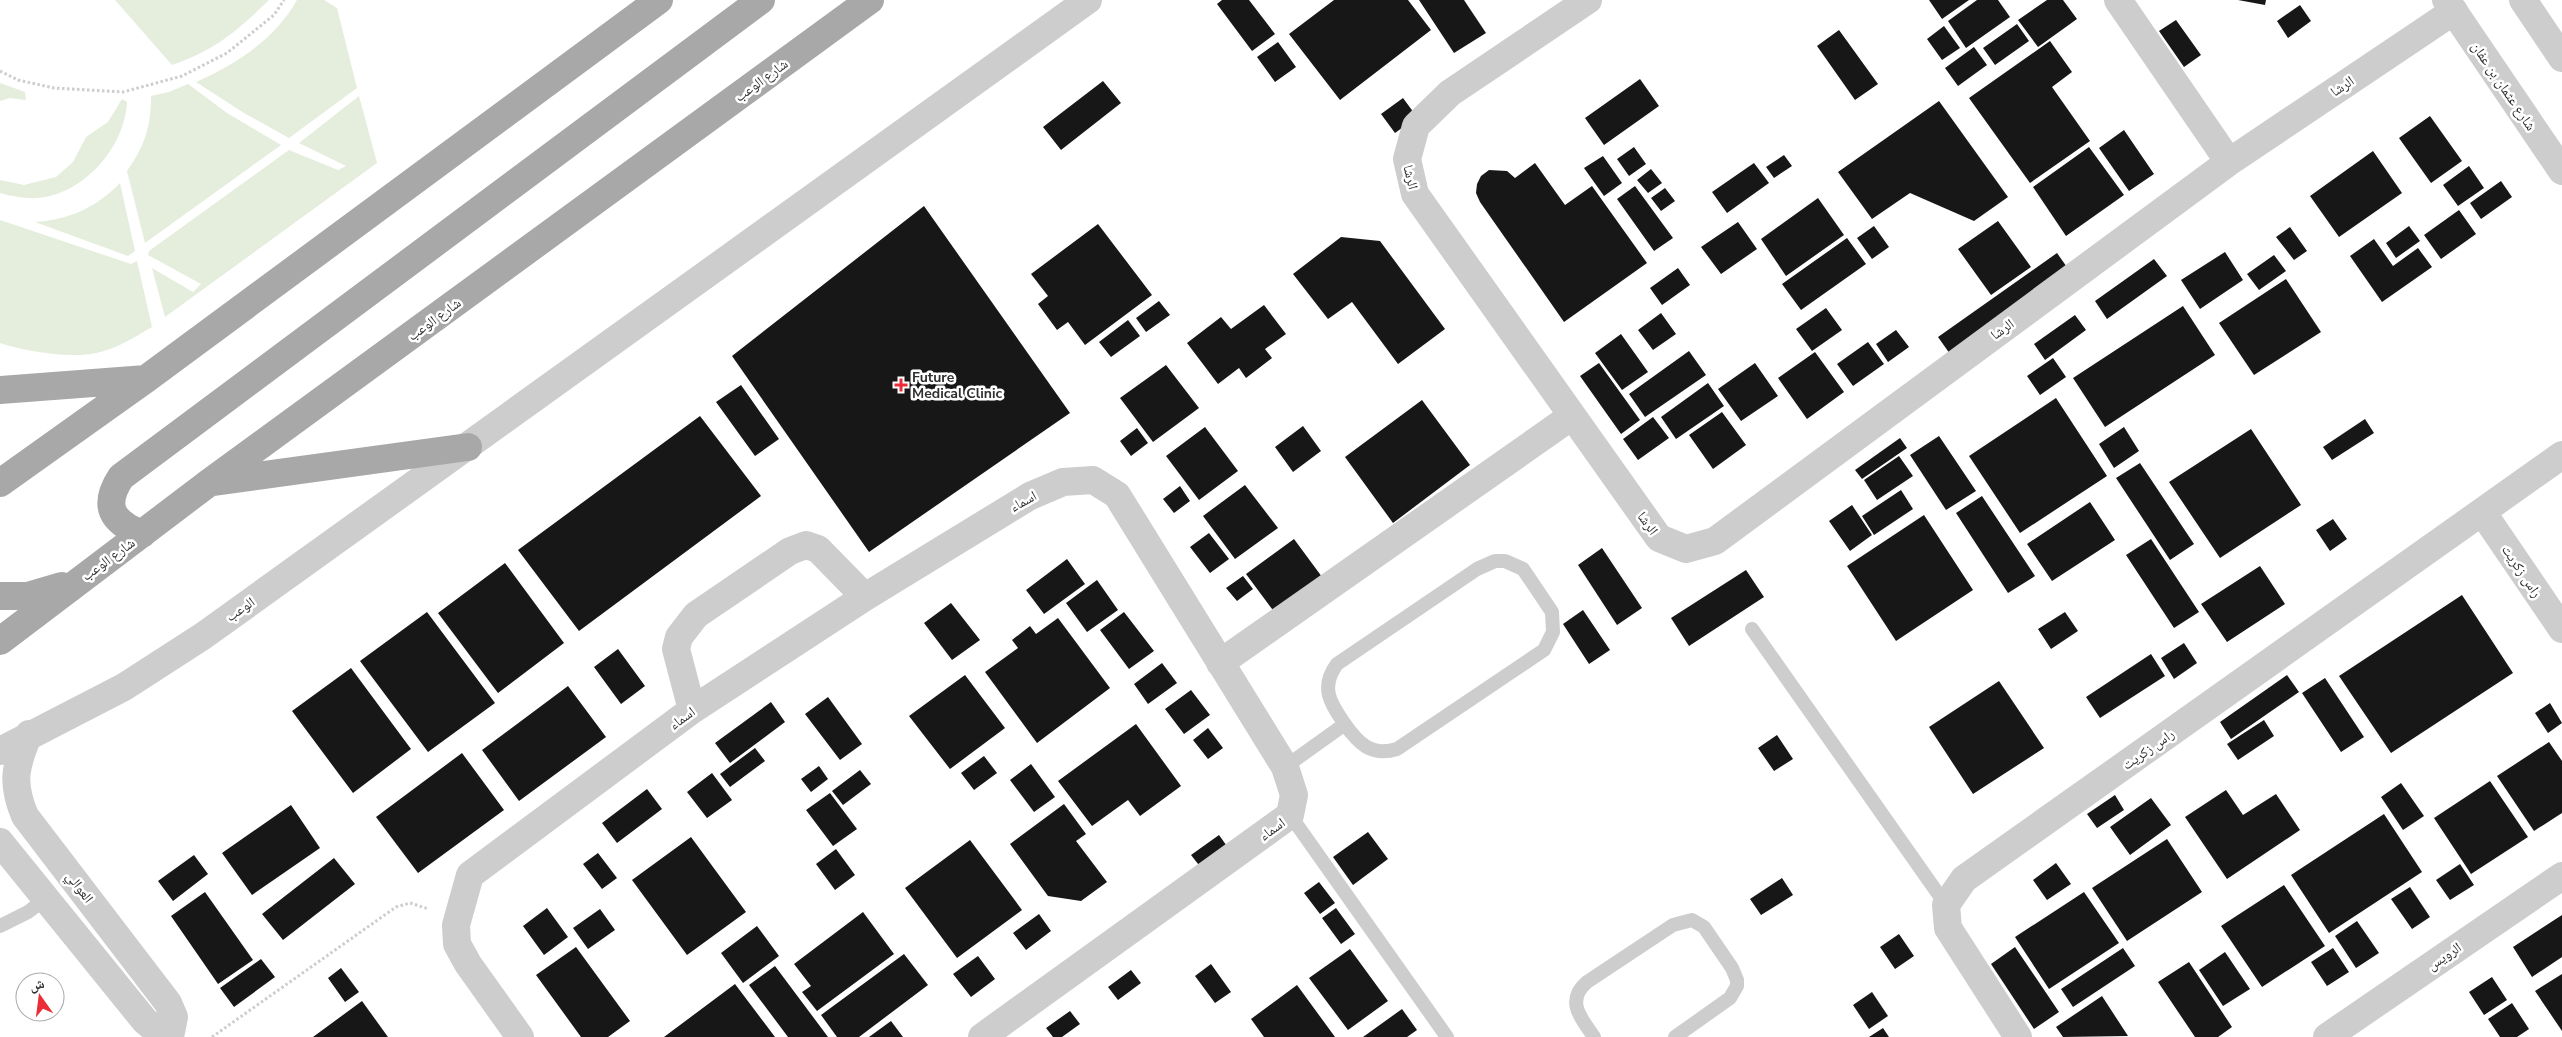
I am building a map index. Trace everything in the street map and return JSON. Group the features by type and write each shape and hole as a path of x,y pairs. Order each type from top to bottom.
{"main road":[{"path":"0,484 146,379 659,0"},
{"path":"142,534 124,527 114,514 110,503 112,490 121,477 761,0"},
{"name":"شارع الوعب","path":"0,641 210,482 870,0"},
{"path":"0,390 146,379"},
{"path":"210,482 468,447"},
{"path":"0,596 28,596 78,581"}],"street":[{"path":"468,447 1088,0"},
{"name":"الرشا","path":"1588,0 1450,93 1416,126 1407,159 1415,194 1659,538 1686,549 1715,540 2229,162 2450,5"},
{"path":"2118,0 2229,162"},
{"path":"2523,0 2562,58"},
{"name":"شارع عثمان بن عفان","path":"2450,5 2562,171"},
{"path":"1220,663 1572,416"},
{"name":"الوعب","path":"0,751 151,671 468,447"},
{"name":"راس زكريت","path":"1946,905 1964,879 2483,513 2562,455"},
{"name":"اسماء","path":"520,1037 468,964 458,944 456,925 470,875 692,710 865,597 1030,496 1063,482 1093,480 1117,495 1285,766 1294,795 1290,815 982,1037"},
{"name":"راس زكريت","path":"2483,513 2562,629"},
{"path":"692,710 676,648 679,637 696,615 790,551 806,545 818,549 865,597"},
{"name":"العوالي","path":"0,842 45,900 145,1021 156,1030 173,1034 174,1017 168,1003 25,816 17,796 15,776 20,755 30,734"},
{"name":"الرويس","path":"2327,1037 2562,876"},
{"path":"1946,905 1948,928 2018,1037"}],"lane":[{"path":"1505,561 1523,570 1530,577 1552,612 1555,622 1554,632 1544,650 1397,749 1387,752 1368,749 1360,743 1345,724 1330,701 1327,692 1327,682 1336,664 1486,564 1505,561"},
{"path":"1752,629 1946,905"},
{"path":"1285,766 1345,724"},
{"path":"1290,815 1447,1037"},
{"path":"0,926 28,912 45,900"},
{"path":"1594,1037 1577,1011 1576,1004 1579,991 1588,982 1673,925 1692,920 1704,927 1728,960 1736,973 1737,986 1730,998 1675,1037"}],"path":[{"path":"0,71 18,80 54,88 123,92 182,76 227,53 274,15 284,0"},
{"path":"212,1037 396,907 410,903 425,906 456,925"}],"green space":[{"path":"115,0 269,0 225,38 201,53 172,65"},
{"path":"297,0 324,0 337,8 357,88 289,138 244,113 196,82 226,67 254,49 278,26"},
{"path":"0,83 25,92 26,100 10,98 0,101"},
{"path":"188,84 227,113 281,145 145,243 127,171 143,144 146,135 150,117 151,96 169,92"},
{"path":"359,96 377,163 165,317 152,268 193,292 201,284 148,255 149,251 289,150 338,170 346,166 299,143"},
{"path":"122,99 127,102 119,135 110,151 86,178 71,188 55,195 38,198 0,193 0,180 24,185 56,177 73,162 86,137 108,122"},
{"path":"120,183 135,251 128,256 35,222 59,219 81,211 111,192"},
{"path":"0,220 131,264 137,261 152,327 117,346 86,355 61,355 22,349 0,343"}],"building":[{"path":"1222,0 1249,0 1275,34 1252,51 1217,4"},
{"path":"1334,0 1408,0 1431,30 1340,100 1289,34"},
{"path":"1419,0 1464,0 1486,33 1454,53"},
{"path":"1929,0 1969,0 1942,19"},
{"path":"1977,0 1998,0 2010,17 1966,48 1948,21"},
{"path":"2047,0 2063,0 2077,19 2038,47 2018,20"},
{"path":"2238,0 2266,0 2265,5"},
{"path":"2300,5 2311,21 2288,38 2277,21"},
{"path":"2176,20 2201,55 2184,67 2159,31"},
{"path":"2017,24 2029,41 1995,65 1983,48"},
{"path":"1944,26 1960,48 1942,60 1927,39"},
{"path":"1839,30 1878,84 1855,100 1817,46"},
{"path":"2050,41 2072,72 2052,87 2090,141 2030,183 1969,98"},
{"path":"1278,42 1296,67 1275,82 1257,57"},
{"path":"1974,47 1987,65 1958,86 1945,68"},
{"path":"1640,79 1659,106 1604,145 1585,118"},
{"path":"1103,81 1121,103 1061,150 1043,127"},
{"path":"1403,98 1417,117 1395,133 1381,114"},
{"path":"1939,101 2008,197 1974,221 1910,193 1872,219 1838,172"},
{"path":"2430,116 2462,161 2431,183 2399,138"},
{"path":"2124,130 2154,174 2129,191 2099,148"},
{"path":"1634,147 1646,164 1629,176 1617,159"},
{"path":"2089,147 2124,195 2066,236 2033,187"},
{"path":"2373,151 2402,193 2339,237 2310,196"},
{"path":"1784,155 1792,166 1774,178 1766,167"},
{"path":"1603,156 1622,183 1604,196 1584,168"},
{"path":"1535,163 1565,205 1592,186 1647,263 1564,322 1480,202 1476,193 1477,184 1481,176 1489,170 1507,171 1515,178"},
{"path":"1754,163 1769,183 1727,213 1712,192"},
{"path":"2469,166 2484,188 2458,206 2443,185"},
{"path":"1651,169 1662,183 1648,193 1637,180"},
{"path":"2501,181 2512,197 2481,219 2470,203"},
{"path":"1635,186 1673,238 1654,251 1617,199"},
{"path":"1665,188 1675,201 1661,211 1651,198"},
{"path":"1818,198 1844,235 1786,276 1761,239"},
{"name":"Future Medical Clinic","path":"924,206 1070,413 869,552 732,356"},
{"path":"2459,210 2476,234 2441,259 2424,235"},
{"path":"1998,221 2031,267 1991,295 1958,249"},
{"path":"1738,222 1757,249 1721,274 1701,247"},
{"path":"1098,224 1152,295 1085,345 1068,322 1057,330 1038,304 1048,296 1031,274"},
{"path":"1874,226 1889,247 1872,259 1857,238"},
{"path":"2409,226 2420,241 2396,258 2386,243"},
{"path":"2290,227 2307,251 2294,260 2276,237"},
{"path":"1341,237 1380,241 1445,329 1398,364 1352,302 1328,319 1293,274"},
{"path":"1847,238 1866,264 1801,310 1782,284"},
{"path":"2374,239 2393,266 2418,248 2432,267 2382,302 2350,256"},
{"path":"2225,252 2243,280 2200,309 2181,280"},
{"path":"2057,253 2069,270 1950,354 1938,337"},
{"path":"2274,255 2286,271 2259,290 2247,274"},
{"path":"2154,259 2167,276 2107,319 2095,301"},
{"path":"1678,268 1690,285 1662,305 1650,288"},
{"path":"2286,279 2321,332 2254,375 2219,323"},
{"path":"1159,301 1170,315 1146,332 1136,318"},
{"path":"1264,305 1286,334 1265,349 1272,358 1246,378 1239,368 1218,384 1187,343 1221,317 1231,329"},
{"path":"2183,306 2215,355 2105,427 2073,378"},
{"path":"1826,308 1842,330 1812,351 1796,329"},
{"path":"1661,313 1676,334 1653,350 1638,330"},
{"path":"2075,315 2086,330 2045,360 2034,344"},
{"path":"1128,320 1140,336 1111,357 1099,342"},
{"path":"1896,330 1909,347 1888,362 1876,344"},
{"path":"1621,334 1648,372 1622,390 1595,353"},
{"path":"1868,342 1884,364 1853,386 1837,364"},
{"path":"1689,351 1706,375 1645,417 1629,394"},
{"path":"1815,352 1844,392 1807,419 1778,378"},
{"path":"2053,358 2066,377 2040,395 2027,376"},
{"path":"1599,363 1640,420 1621,434 1580,376"},
{"path":"1755,363 1778,396 1741,421 1718,389"},
{"path":"1166,365 1199,408 1153,442 1120,398"},
{"path":"1708,383 1724,406 1676,439 1661,417"},
{"path":"741,385 779,439 755,456 716,402"},
{"path":"2056,398 2107,476 2020,533 1969,456"},
{"path":"1422,400 1470,465 1393,523 1345,457"},
{"path":"1722,412 1746,445 1713,469 1689,435"},
{"path":"700,416 761,496 579,631 518,550"},
{"path":"1653,417 1669,438 1638,460 1623,439"},
{"path":"2365,419 2374,433 2332,460 2323,447"},
{"path":"1303,426 1321,451 1293,472 1275,447"},
{"path":"1205,427 1238,471 1199,500 1166,456"},
{"path":"2124,427 2139,451 2114,468 2099,444"},
{"path":"1137,428 1148,443 1131,456 1120,441"},
{"path":"2251,429 2301,505 2220,558 2169,482"},
{"path":"1939,436 1976,491 1946,510 1910,455"},
{"path":"1900,438 1907,448 1862,479 1855,470"},
{"path":"1899,456 1913,476 1877,500 1864,480"},
{"path":"2140,463 2194,544 2170,560 2116,478"},
{"path":"1245,485 1278,528 1235,559 1203,516"},
{"path":"1180,486 1190,501 1174,513 1163,499"},
{"path":"1901,490 1913,509 1874,535 1862,516"},
{"path":"1982,496 2035,576 2008,593 1956,513"},
{"path":"2090,502 2115,540 2052,581 2027,544"},
{"path":"1852,505 1872,535 1850,551 1829,521"},
{"path":"1924,515 1973,590 1896,641 1847,566"},
{"path":"2333,519 2347,539 2330,551 2316,530"},
{"path":"1209,533 1229,559 1210,573 1190,547"},
{"path":"1294,539 1325,581 1278,617 1246,574"},
{"path":"2151,539 2199,612 2174,628 2126,555"},
{"path":"1602,548 1642,608 1617,625 1578,565"},
{"path":"1067,559 1085,584 1044,614 1026,590"},
{"path":"505,563 564,643 498,693 438,613"},
{"path":"2260,566 2285,604 2227,642 2201,604"},
{"path":"1746,570 1764,597 1689,646 1671,618"},
{"path":"1243,576 1253,589 1237,601 1226,588"},
{"path":"1097,580 1118,610 1087,632 1066,603"},
{"path":"2462,595 2513,673 2391,753 2339,676"},
{"path":"951,603 980,640 952,660 924,623"},
{"path":"1583,610 1610,650 1589,664 1563,624"},
{"path":"427,612 495,703 428,752 360,661"},
{"path":"1124,612 1154,651 1129,669 1100,630"},
{"path":"2065,612 2078,631 2051,649 2038,629"},
{"path":"1058,618 1110,688 1037,743 985,672 1018,648 1012,640 1030,626 1036,634"},
{"path":"2184,643 2197,663 2174,679 2161,658"},
{"path":"618,649 645,686 621,704 594,667"},
{"path":"2151,654 2165,676 2100,718 2086,697"},
{"path":"1162,663 1177,683 1148,704 1134,684"},
{"path":"351,668 411,749 353,793 292,711"},
{"path":"965,675 1005,728 950,769 909,716"},
{"path":"2287,675 2299,692 2231,739 2220,722"},
{"path":"2325,678 2364,737 2341,752 2302,693"},
{"path":"1999,681 2044,748 1973,794 1929,727"},
{"path":"568,686 606,737 519,801 482,750"},
{"path":"1191,690 1210,715 1184,734 1165,709"},
{"path":"828,697 862,744 840,760 805,714"},
{"path":"771,702 785,722 730,763 715,743"},
{"path":"2550,703 2562,723 2548,733 2535,713"},
{"path":"2264,720 2274,736 2238,760 2227,744"},
{"path":"1136,724 1181,786 1140,816 1128,800 1092,826 1058,781"},
{"path":"1208,728 1223,748 1208,759 1193,740"},
{"path":"1777,735 1793,759 1774,771 1758,748"},
{"path":"2549,742 2562,761 2562,813 2534,831 2497,776"},
{"path":"755,748 765,761 730,787 720,774"},
{"path":"462,753 504,810 418,873 376,817"},
{"path":"984,756 997,773 974,790 961,773"},
{"path":"1031,764 1055,797 1034,812 1010,780"},
{"path":"819,766 828,779 811,792 801,779"},
{"path":"860,770 871,784 843,805 832,791"},
{"path":"712,773 732,800 707,818 687,792"},
{"path":"2490,781 2528,837 2471,874 2434,818"},
{"path":"2401,783 2424,816 2403,830 2381,797"},
{"path":"647,789 662,809 617,843 602,823"},
{"path":"2226,790 2243,815 2276,794 2300,830 2227,879 2185,817"},
{"path":"830,793 857,829 833,846 806,810"},
{"path":"2115,795 2124,810 2097,828 2087,814"},
{"path":"2151,798 2171,825 2130,855 2110,827"},
{"path":"1064,804 1086,834 1076,841 1107,882 1081,901 1048,896 1010,844"},
{"path":"291,805 320,848 252,895 222,853"},
{"path":"2384,814 2422,872 2329,933 2291,875"},
{"path":"1368,832 1388,859 1353,885 1333,857"},
{"path":"1219,835 1229,849 1202,869 1191,855"},
{"path":"691,837 746,912 687,955 632,880"},
{"path":"2167,839 2202,892 2127,941 2092,888"},
{"path":"970,840 1022,910 957,958 905,888"},
{"path":"836,849 855,875 835,890 816,864"},
{"path":"598,853 617,878 602,889 583,864"},
{"path":"194,855 208,874 173,901 158,881"},
{"path":"334,858 355,884 283,940 262,914"},
{"path":"2056,863 2071,884 2047,900 2033,880"},
{"path":"2460,864 2474,885 2450,900 2436,880"},
{"path":"1782,878 1793,895 1761,915 1750,899"},
{"path":"1319,882 1335,903 1320,914 1304,893"},
{"path":"2284,885 2325,946 2262,987 2221,926"},
{"path":"2410,887 2430,917 2412,929 2391,899"},
{"path":"205,892 253,960 218,984 171,916"},
{"path":"2084,892 2119,943 2049,989 2015,937"},
{"path":"547,908 568,937 544,955 523,926"},
{"path":"1336,908 1355,934 1341,944 1322,918"},
{"path":"600,909 615,930 588,949 573,928"},
{"path":"863,912 894,954 817,1011 802,992 811,986 794,964"},
{"path":"1039,914 1051,931 1026,950 1013,933"},
{"path":"2562,915 2562,957 2532,977 2513,947"},
{"path":"2357,921 2379,953 2356,968 2335,936"},
{"path":"757,926 779,956 743,983 721,953"},
{"path":"1899,934 1914,956 1895,969 1880,947"},
{"path":"576,947 630,1021 608,1037 581,1037 536,975"},
{"path":"2015,947 2059,1012 2034,1029 1991,964"},
{"path":"2123,948 2135,966 2073,1007 2061,989"},
{"path":"2333,948 2349,972 2327,986 2311,962"},
{"path":"1350,949 1388,1001 1348,1030 1309,978"},
{"path":"2225,952 2250,989 2223,1006 2199,970"},
{"path":"904,954 928,985 859,1037 837,1037 821,1015"},
{"path":"978,956 995,979 971,997 953,974"},
{"path":"261,959 275,977 234,1007 220,988"},
{"path":"2189,962 2232,1027 2218,1037 2195,1037 2158,982"},
{"path":"1211,964 1231,992 1215,1003 1195,976"},
{"path":"775,966 828,1037 788,1037 749,985"},
{"path":"341,968 359,992 345,1002 328,978"},
{"path":"1131,970 1141,983 1118,1000 1108,987"},
{"path":"2562,974 2562,1031 2535,991"},
{"path":"2492,977 2507,1000 2484,1015 2469,992"},
{"path":"735,984 775,1037 664,1037"},
{"path":"1297,985 1335,1037 1264,1037 1251,1019"},
{"path":"1872,992 1888,1016 1869,1029 1853,1005"},
{"path":"2102,996 2128,1036 2063,1037 2056,1027"},
{"path":"362,1001 388,1037 313,1037"},
{"path":"2512,1003 2529,1029 2517,1037 2500,1037 2488,1019"},
{"path":"1402,1009 1417,1030 1407,1037 1363,1037"},
{"path":"1070,1011 1080,1024 1062,1037 1053,1037 1046,1028"},
{"path":"891,1021 903,1037 869,1037"},
{"path":"1883,1028 1889,1037 1869,1037"}],"place":[{"name":"Future Medical Clinic","path":"901,385"}]}
